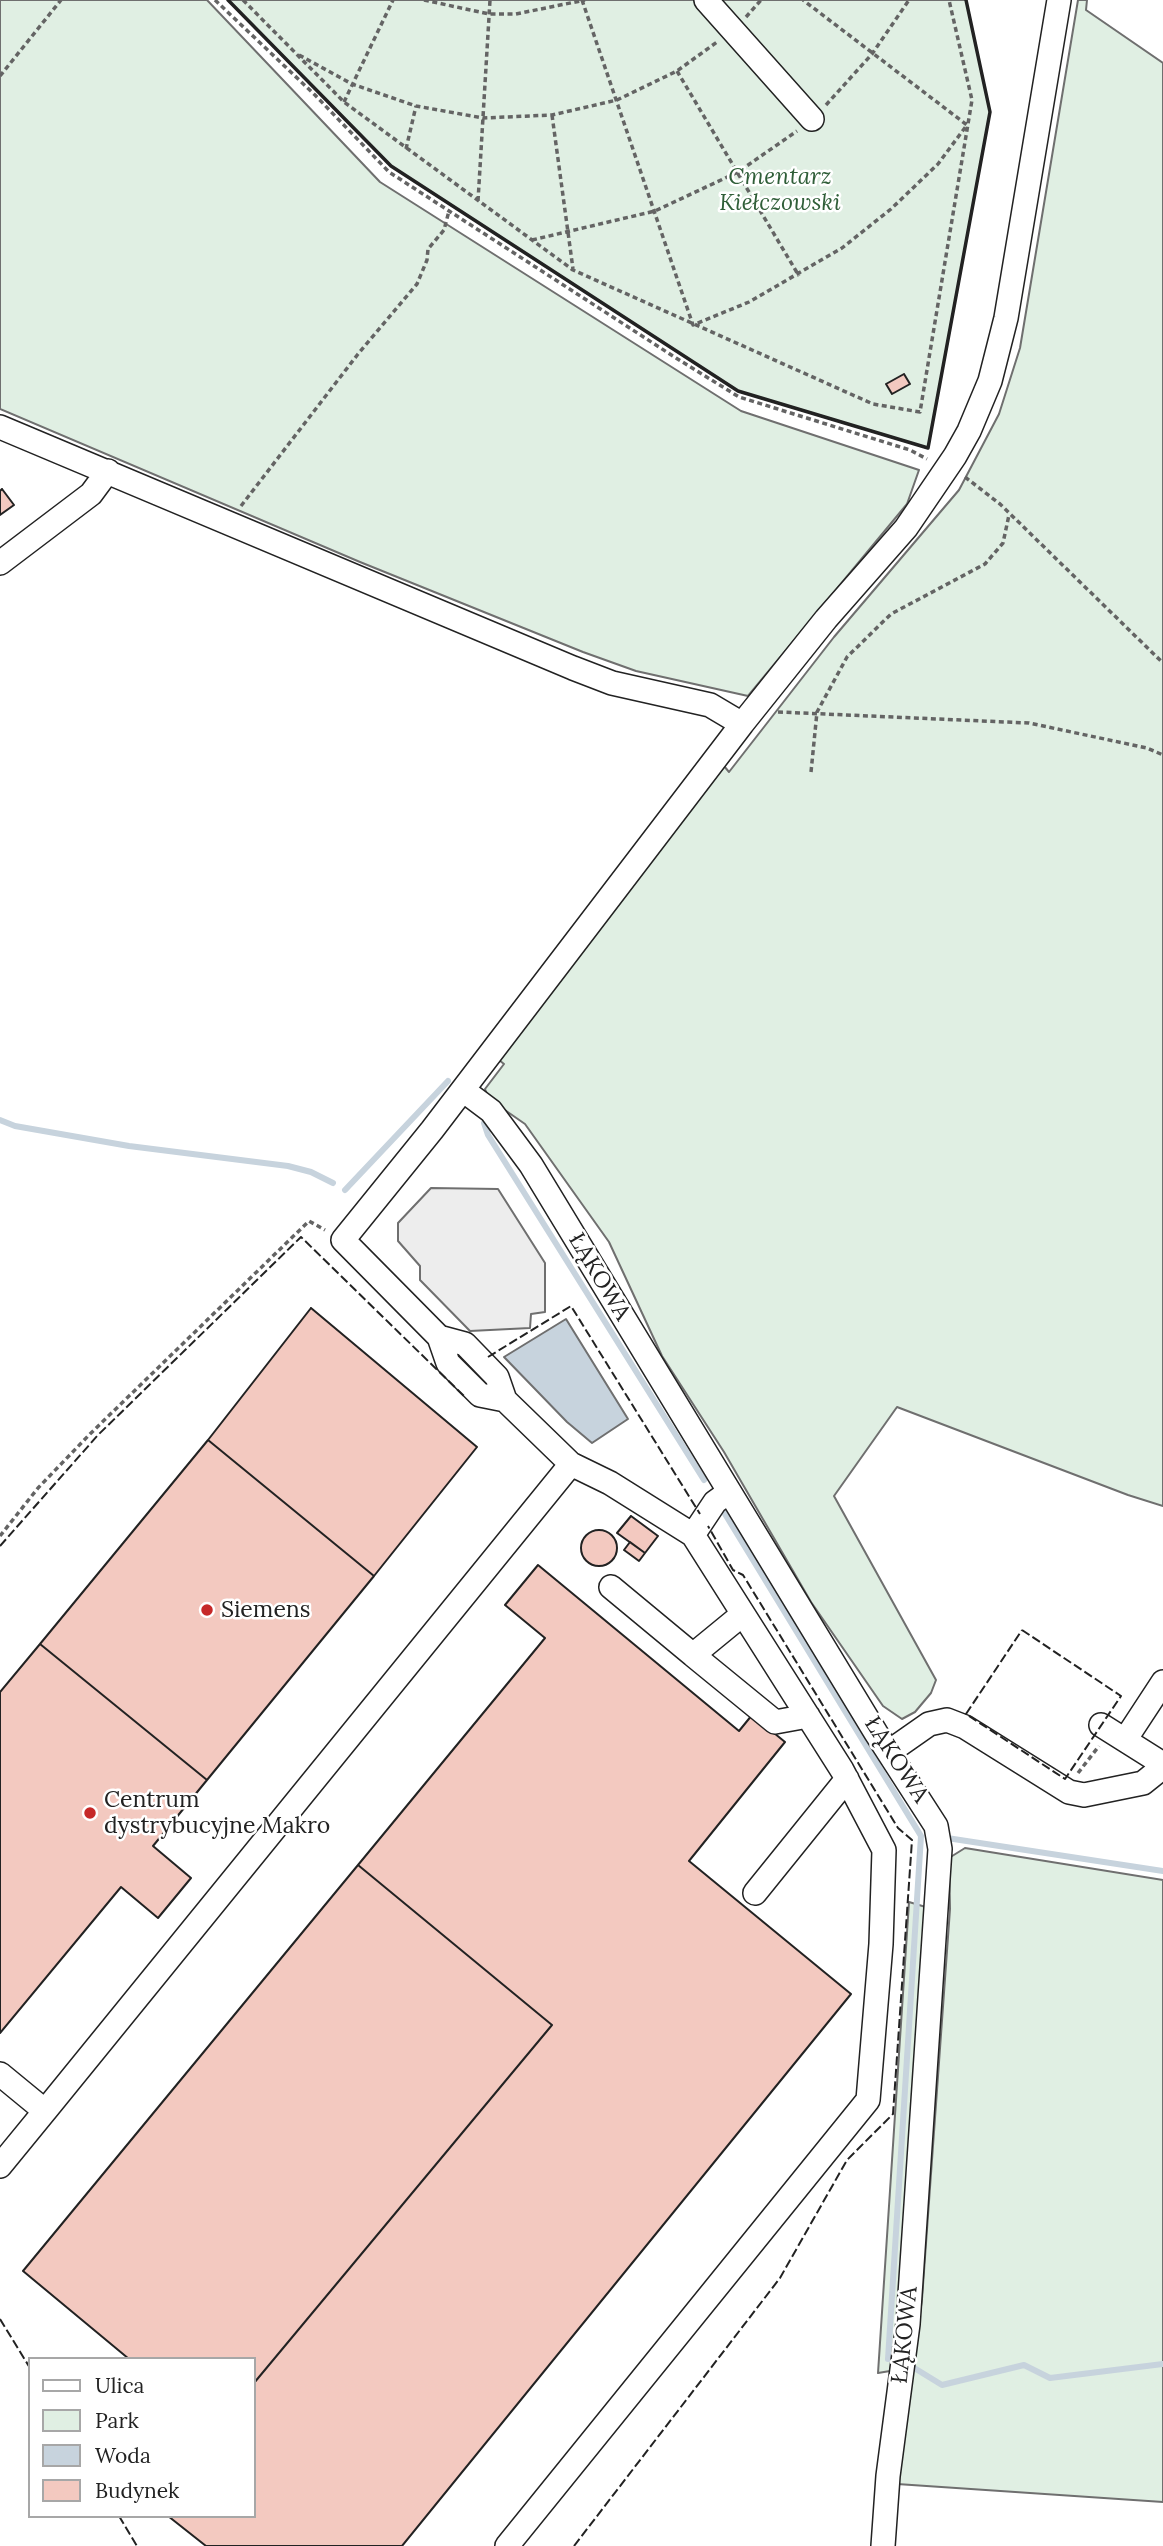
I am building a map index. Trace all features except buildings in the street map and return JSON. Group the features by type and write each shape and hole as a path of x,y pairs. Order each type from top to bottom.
{"street":[{"path":"706,0 812,119"},
{"path":"507,2546 868,2100 881,1944 884,1850 847,1779 693,1535 610,1483 571,1464 505,1400 480,1395 448,1363 439,1337 344,1240 463,1090 742,724 826,619 906,528 948,468 969,432 985,394 1006,318 1059,0"},
{"path":"0,427 599,678 652,694 710,705 742,724"},
{"path":"0,563 91,494 108,471"},
{"name":"ŁĄKOWA","path":"463,1090 491,1111 513,1138 889,1752 930,1812 936,1826 940,1849 908,2325 892,2434 883,2546"},
{"path":"0,2166 571,1464"},
{"path":"693,1535 715,1502 729,1492"},
{"path":"611,1587 775,1722 808,1716"},
{"path":"693,1655 743,1614"},
{"path":"889,1752 929,1724 947,1720 965,1727 1069,1793 1084,1795 1143,1783 1163,1765 1113,1732 1163,1682"},
{"path":"755,1894 847,1779"},
{"path":"0,2074 45,2110"}],"path":[{"path":"0,76 2,69 61,0"},
{"path":"215,0 315,95 389,172 739,397 910,450 979,487 1163,663"},
{"path":"344,102 393,0"},
{"path":"424,0 489,14 542,11 583,0 694,325"},
{"path":"478,202 490,0"},
{"path":"295,53 352,85 416,106 483,118 552,115 617,100 677,71 733,31 761,0"},
{"path":"803,0 967,125"},
{"path":"530,241 655,211 738,172 776,148 812,119 872,54 909,0"},
{"path":"244,1 344,102 573,270 873,404 920,412 972,100 949,0"},
{"path":"677,71 799,276"},
{"path":"406,149 416,106"},
{"path":"552,115 573,270"},
{"path":"694,325 749,302 799,276 842,248 891,209 937,164 967,125"},
{"path":"229,523 358,354 417,284 427,260 428,249 444,230 449,211"},
{"path":"811,772 817,712 847,657 891,614 985,564 1003,543 1009,515"},
{"path":"792,711 1029,723 1147,748 1163,755"},
{"path":"0,1536 38,1489 90,1434 309,1221 344,1240"},
{"path":"1069,1793 1072,1781 1113,1732"}],"green space":[{"path":"0,0 207,0 380,182 741,411 919,470 907,504 748,696 636,671 583,652 360,562 0,409"},
{"name":"Cmentarz Kiełczowski","path":"228,0 966,0 990,112 928,448 738,391 391,166"},
{"path":"1078,0 1087,0 1086,10 1163,63 1163,1506 897,1407 834,1496 936,1680 931,1693 915,1712 902,1719 883,1706 811,1602 724,1452 662,1356 609,1242 525,1124 489,1099 485,1089 504,1064 499,1060 724,766 729,772 834,637 959,490 999,414 1020,348"},
{"path":"965,1848 1163,1880 1163,2502 897,2484 922,2299 950,1909 949,1858"},
{"path":"909,1902 929,1908 906,2277 890,2371 878,2373"}],"shaded area":[{"path":"431,1188 498,1189 545,1263 545,1312 531,1314 530,1328 470,1331 420,1280 420,1266 398,1241 398,1223"}],"water":[{"path":"566,1319 628,1419 592,1443 567,1422 504,1357"}],"waterway":[{"path":"345,1190 448,1081"},
{"path":"0,1120 15,1126 129,1146 288,1166 311,1172 333,1183"},
{"path":"484,1123 488,1135 704,1480"},
{"path":"725,1514 921,1836 888,2359"},
{"path":"947,1838 1163,1871"},
{"path":"911,2366 942,2385 1024,2365 1050,2378 1163,2364"}],"fence":[{"path":"0,1546 98,1435 301,1237 466,1398"},
{"path":"488,1357 571,1306 700,1514"},
{"path":"574,2546 780,2278 847,2160 893,2114 912,1840 898,1828 743,1575 733,1570 708,1526"},
{"path":"1022,1630 1121,1696 1065,1779 966,1714 1022,1630"},
{"path":"0,2319 28,2365"},
{"path":"120,2518 137,2546"}],"wall":[{"path":"228,0 391,166 738,391 928,448 990,112 966,0"}],"place":[{"name":"Siemens","path":"207,1610"},
{"name":"Centrum dystrybucyjne Makro","path":"90,1813"}]}
